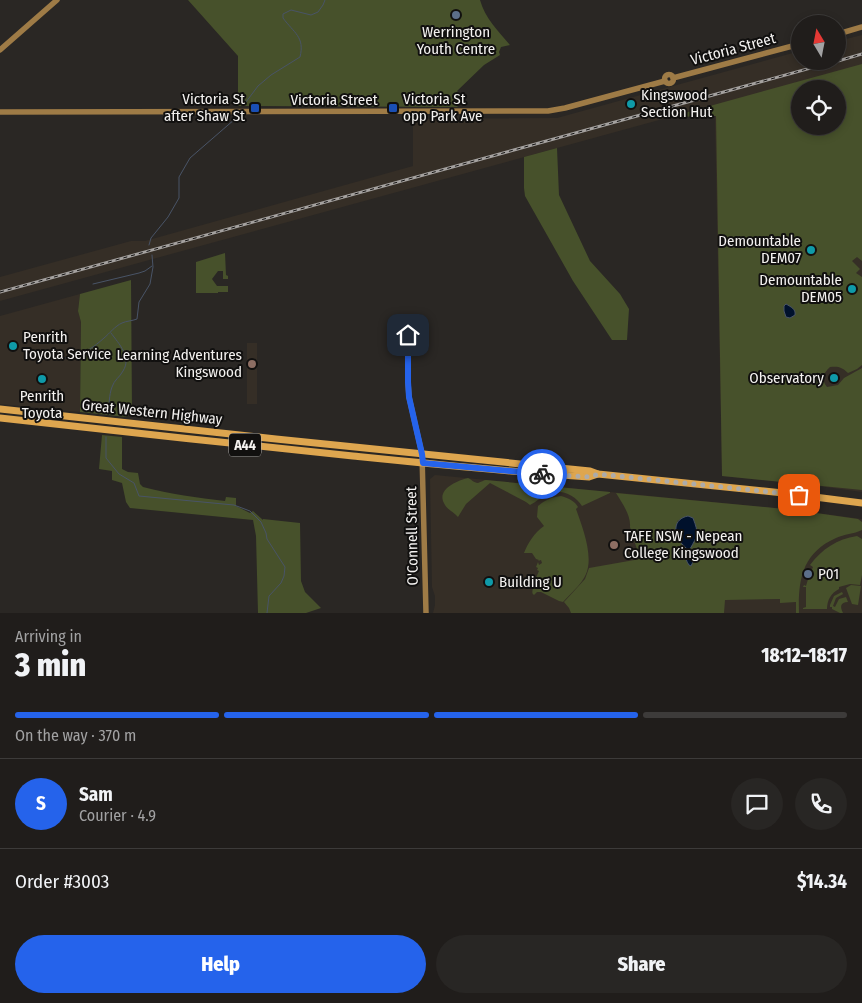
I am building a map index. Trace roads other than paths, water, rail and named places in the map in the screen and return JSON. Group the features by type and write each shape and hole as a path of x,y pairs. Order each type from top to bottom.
{"highway":[{"name":"Great Western Highway","path":"0,409 270,439 423,458 520,473 590,477 598,474 862,503"},
{"name":"Great Western Highway","path":"0,418 201,441 423,458"}],"street":[{"path":"0,50 57,0"},
{"path":"846,32 862,27"},
{"name":"Victoria Street","path":"0,112 548,111 665,81 668,75 673,78 791,46"},
{"name":"O'Connell Street","path":"408,335 409,397 423,458 426,613"}],"water":[{"path":"786,304 795,311 795,315 790,318 786,317 784,311"},
{"path":"688,516 693,518 697,531 690,549 693,559 691,566 686,558 687,549 679,540 676,531 679,520"}],"waterway":[{"path":"246,102 258,86 271,75 300,57 300,40 283,18 283,14 291,10 311,15 318,12 325,0"},
{"path":"149,245 151,238 168,217 179,198 179,177 190,158 235,119"},
{"path":"43,359 76,356 96,344 119,324 137,319 139,302 150,284 153,267 152,255"},
{"path":"93,284 139,273 152,266"},
{"path":"109,414 111,390 114,382 123,371 126,361 121,346 111,333"},
{"path":"106,437 106,458 119,474 134,483 139,496 234,505 250,511 261,522 267,539 285,567 281,583 269,596 267,613"}],"railway":[{"path":"846,59 862,54"},
{"path":"0,292 803,70"}],"place":[{"name":"Werrington Youth Centre","path":"456,15"},
{"name":"Kingswood Section Hut","path":"631,104"},
{"name":"Victoria St after Shaw St","path":"255,108"},
{"name":"Victoria St opp Park Ave","path":"393,108"},
{"name":"Demountable DEM07","path":"811,250"},
{"name":"Demountable DEM05","path":"852,289"},
{"name":"Penrith Toyota Service","path":"13,346"},
{"name":"Learning Adventures Kingswood","path":"252,364"},
{"name":"Observatory","path":"834,378"},
{"name":"Penrith Toyota","path":"42,379"},
{"name":"TAFE NSW - Nepean College Kingswood","path":"614,545"},
{"name":"P01","path":"808,574"},
{"name":"Building U","path":"489,582"}]}
